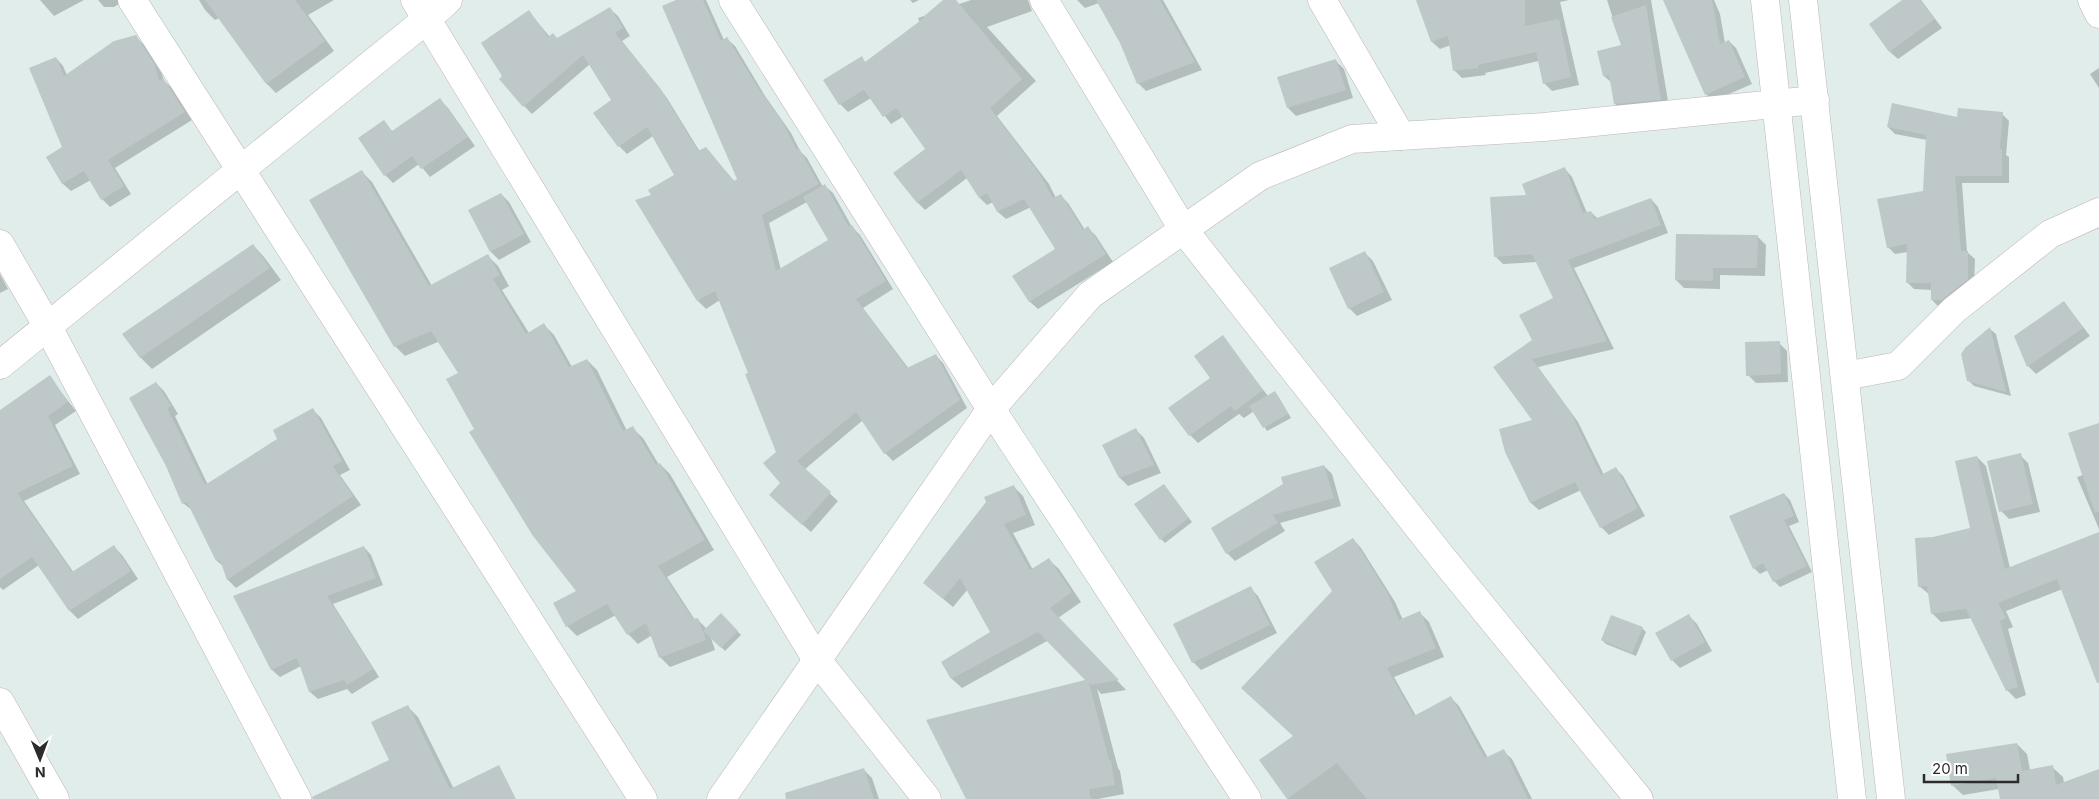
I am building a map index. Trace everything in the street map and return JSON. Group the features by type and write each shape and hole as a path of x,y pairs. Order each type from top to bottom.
{"street":[{"path":"132,0 644,799"},
{"path":"0,365 240,171 421,10 448,0"},
{"path":"733,0 992,409 1247,799"},
{"path":"1044,0 1183,229 1438,552 1639,799"},
{"path":"1322,0 1401,136"},
{"path":"1766,0 1852,799"},
{"path":"1803,0 1891,799"},
{"path":"2092,0 2099,14"},
{"path":"421,10 817,660 927,799"},
{"path":"721,799 992,409 1090,295 1260,176 1352,139 1544,127 1814,100"},
{"path":"1845,376 1898,366 1954,310 2050,234 2099,212"},
{"path":"0,244 48,327 297,799"},
{"path":"0,702 55,799"}],"building":[{"path":"205,0 295,0 325,41 266,84"},
{"path":"676,0 703,0 721,41 727,37 757,86 783,123 797,150 799,148 819,184 762,215 776,271 828,240 803,197 825,184 849,227 852,225 886,281 856,299 907,368 936,354 960,400 884,454 856,412 797,461 831,492 802,525 769,495 780,483 763,463 776,452 745,374 748,373 715,291 697,301 635,200 651,195 648,190 674,175 647,127 618,147 593,113 611,100 583,55 523,107 499,79 502,76 481,43 529,10 548,37 553,33 557,38 610,7 623,28 615,33 660,88 698,151 706,147 734,181 737,179 662,6"},
{"path":"943,0 956,0 1022,79 990,108 1039,173 1053,198 1061,194 1083,230 1088,226 1106,254 1029,302 1012,276 1055,249 1024,199 997,212 987,193 979,198 961,170 917,203 893,173 925,149 896,108 883,117 864,90 839,105 823,80 862,56 865,62 924,18"},
{"path":"1096,0 1160,0 1195,62 1137,84 1120,43"},
{"path":"1416,0 1525,0 1525,26 1559,19 1571,77 1543,84 1536,52 1478,65 1478,68 1453,71 1448,36 1431,42"},
{"path":"1663,0 1712,0 1720,44 1729,40 1745,77 1705,95"},
{"path":"1902,0 1920,0 1935,19 1889,52 1869,24"},
{"path":"1646,5 1661,100 1614,104 1609,75 1603,76 1597,51 1621,45 1611,17"},
{"path":"136,35 155,65 159,81 163,78 185,112 108,160 124,186 101,200 84,171 62,184 46,157 62,147 29,68 56,57 64,76 114,41"},
{"path":"1336,59 1346,90 1287,108 1277,77"},
{"path":"440,98 468,137 421,169 412,156 384,176 358,138 384,120 392,131"},
{"path":"1892,103 1957,117 1958,108 2003,112 2000,149 2002,149 2002,176 1955,176 1961,251 1968,251 1968,279 1942,300 1931,300 1931,283 1906,283 1907,244 1887,248 1877,199 1923,191 1926,135 1887,127"},
{"path":"1565,167 1583,213 1591,211 1594,219 1651,198 1661,225 1568,260 1607,341 1532,359 1571,413 1601,475 1616,467 1638,508 1600,528 1575,482 1530,503 1505,452 1499,429 1532,420 1493,367 1532,340 1519,315 1553,298 1532,254 1494,257 1490,197 1526,195 1522,184"},
{"path":"362,170 429,286 488,254 500,275 493,279 526,334 544,323 569,367 587,359 623,431 633,426 656,465 660,463 705,540 658,566 693,619 698,618 706,640 659,658 646,623 627,635 607,604 566,627 553,603 576,591 533,536 469,432 474,429 446,379 458,373 431,331 394,347 309,200"},
{"path":"501,193 524,234 490,252 468,210"},
{"path":"1676,234 1758,235 1757,268 1713,268 1713,281 1675,280"},
{"path":"253,244 270,268 140,358 122,334"},
{"path":"1365,251 1384,292 1348,309 1329,268"},
{"path":"2064,301 2083,328 2027,367 2014,336"},
{"path":"1990,327 2006,392 1967,381 1961,354 1965,348"},
{"path":"1223,335 1263,390 1235,411 1231,406 1189,436 1168,408 1210,378 1194,356"},
{"path":"1780,341 1781,374 1746,376 1745,342"},
{"path":"50,375 68,402 48,416 73,466 17,493 72,572 114,545 131,571 69,611 32,557 0,579 0,410"},
{"path":"156,382 171,406 167,408 205,485 277,439 273,430 313,408 342,461 333,466 353,496 227,580 220,560 216,561 187,502 182,504 166,466 129,398"},
{"path":"1275,391 1288,414 1263,428 1249,406"},
{"path":"2099,423 2099,512 2095,513 2068,433"},
{"path":"1136,428 1154,465 1119,478 1102,445"},
{"path":"2021,453 2033,504 1999,512 1987,461"},
{"path":"1977,456 2005,569 2099,532 2099,683 2097,683 2057,579 1998,603 2006,618 2000,621 2018,687 2006,691 1966,609 1931,614 1927,586 1918,587 1915,538 1933,537 1970,528 1955,461"},
{"path":"1324,465 1334,498 1273,515 1278,523 1226,554 1211,528 1283,484 1281,477"},
{"path":"1164,484 1189,518 1160,540 1134,504"},
{"path":"1014,485 1026,515 1004,524 1030,570 1049,558 1072,592 1050,608 1119,680 1091,685 1089,683 1109,760 1111,760 1115,785 1089,789 1091,799 966,799 926,720 1085,680 1038,632 951,679 941,662 990,632 960,578 943,599 923,583 986,502 984,497"},
{"path":"1784,493 1794,516 1784,520 1807,566 1773,582 1763,563 1753,569 1729,516"},
{"path":"1353,538 1387,592 1399,620 1420,611 1436,648 1387,668 1414,716 1451,696 1485,758 1504,749 1528,799 1367,799 1337,763 1287,799 1259,760 1293,736 1241,688 1332,591 1314,562"},
{"path":"364,546 376,578 327,596 373,669 347,685 344,680 309,692 297,658 271,670 233,596"},
{"path":"1251,586 1270,625 1192,663 1173,624"},
{"path":"721,613 738,631 721,648 703,631"},
{"path":"1689,614 1705,642 1671,661 1655,633"},
{"path":"1611,615 1643,627 1632,653 1601,640"},
{"path":"408,705 450,789 499,765 516,799 313,799 312,797 389,760 371,722"},
{"path":"2017,743 2022,771 2053,765 2056,785 2099,769 2099,799 2000,799 1996,778 1951,786 1946,754"},
{"path":"864,768 874,799 786,799 785,793"}]}
